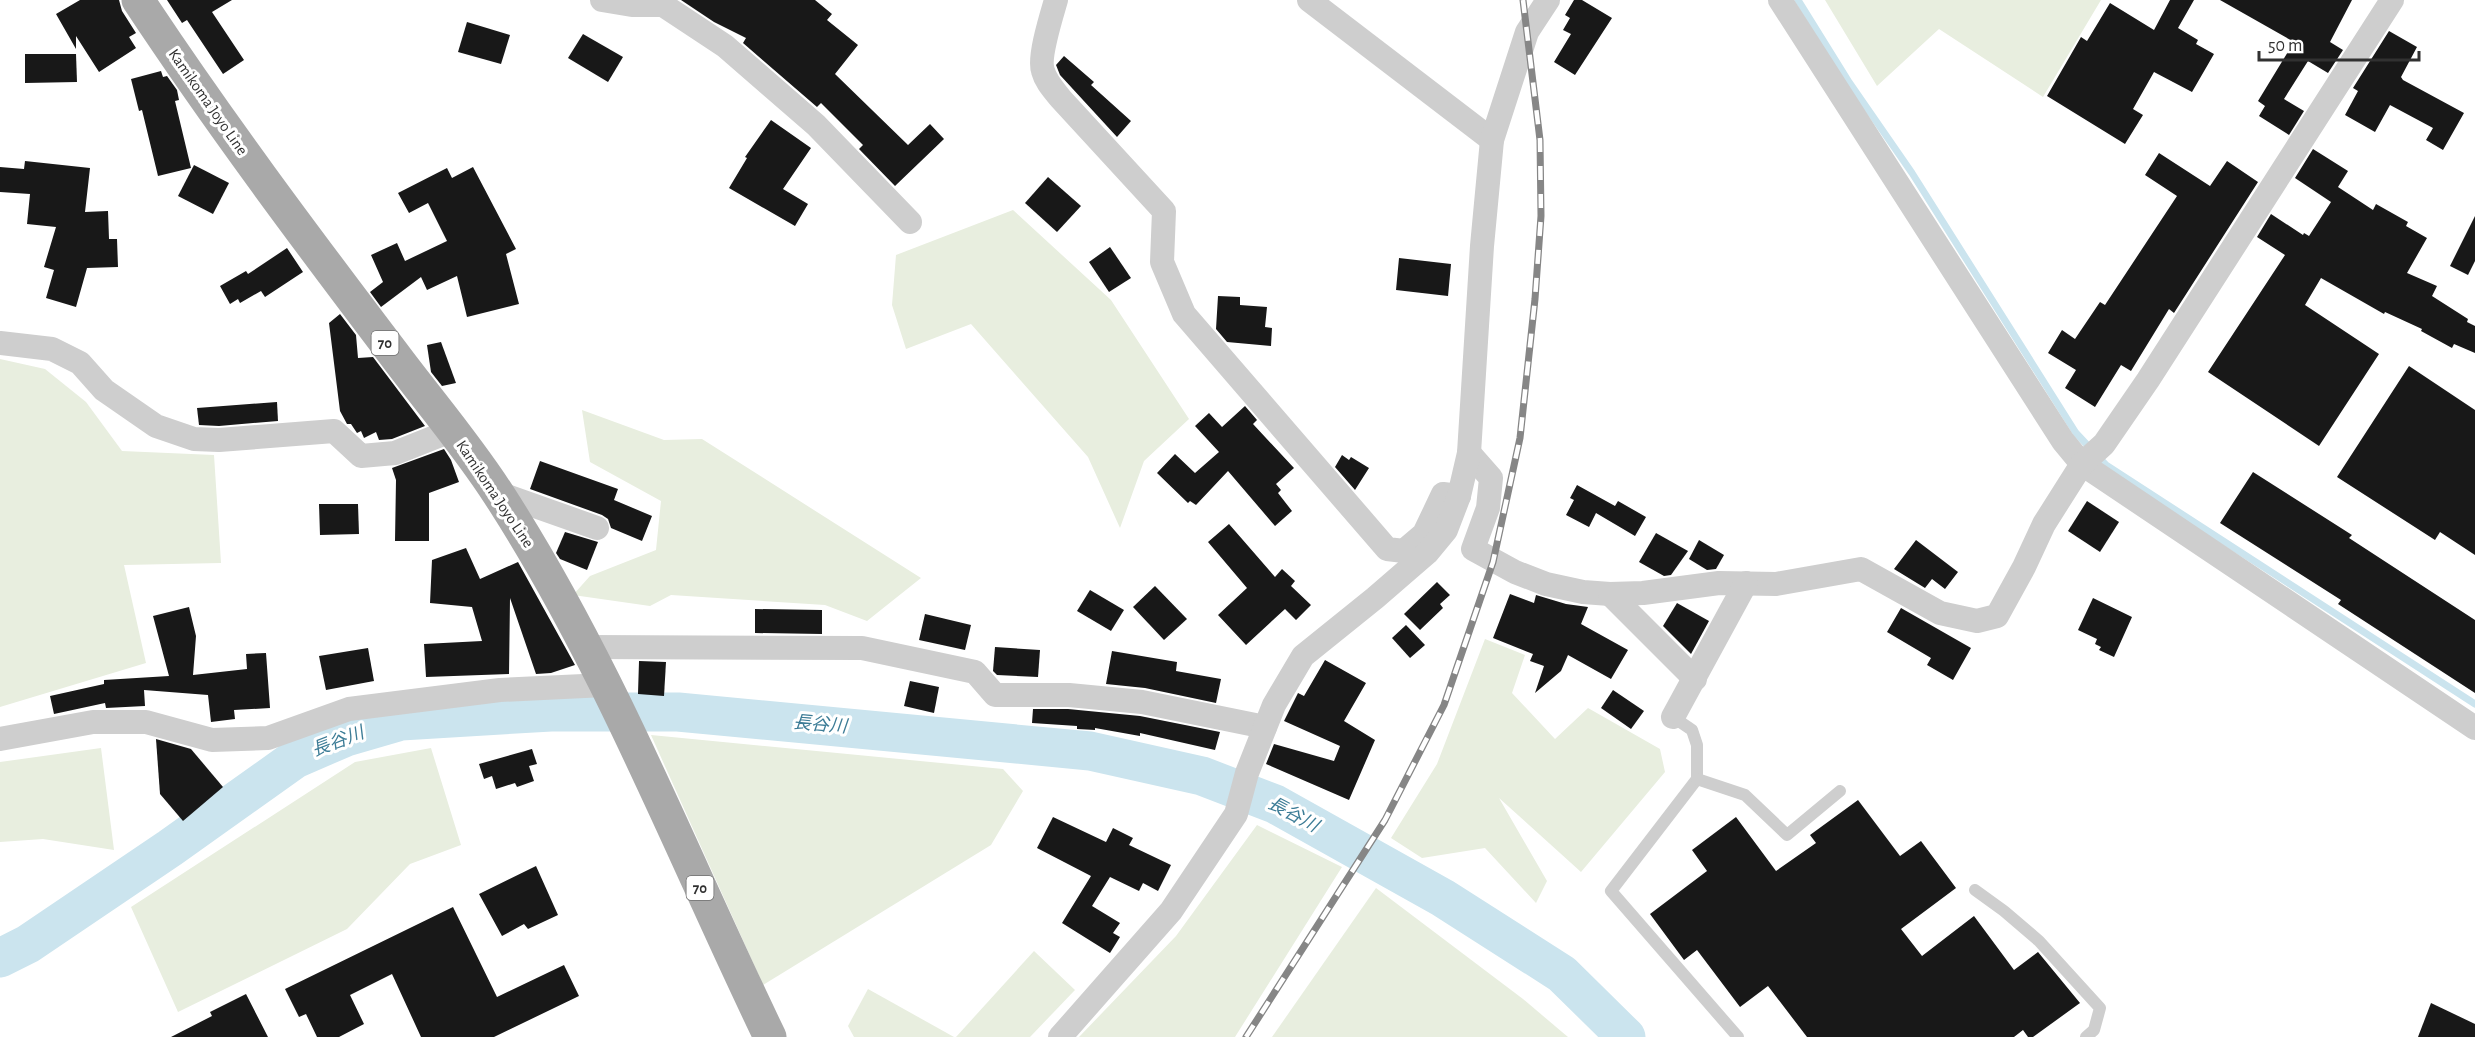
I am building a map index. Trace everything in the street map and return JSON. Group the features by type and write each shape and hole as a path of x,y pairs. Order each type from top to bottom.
{"main road":[{"name":"Kamikoma Joyo Line","path":"138,0 198,91 498,493 567,606 770,1037"}],"street":[{"path":"602,0 632,5 664,2 725,46 816,125 910,222"},
{"path":"1056,0 1048,25 1041,68 1061,99 1164,210 1162,261 1184,314 1387,549 1404,551 1424,534 1443,494 1459,496"},
{"path":"1309,0 1492,140"},
{"path":"1060,1037 1171,911 1236,814 1247,773 1274,705 1303,656 1427,553 1446,530 1459,496 1469,453 1482,246 1492,140 1527,32 1548,0"},
{"path":"1780,0 2063,441 2082,464 2475,728"},
{"path":"1469,453 1491,478 1488,508 1473,549 1515,572 1546,584 1583,592 1643,593 1719,583 1776,584 1861,569 1940,613 1977,621 1997,616 2044,524 2082,464 2104,444 2155,370 2392,0"},
{"path":"0,343 52,349 80,363 104,390 156,426 194,439 219,440 334,431 361,456 395,453 453,430"},
{"path":"498,493 597,528"},
{"path":"1673,717 1746,584"},
{"path":"1610,594 1695,679"},
{"path":"587,647 862,648 975,672 995,695 1069,695 1142,702 1265,727"},
{"path":"0,739 93,722 146,722 212,740 268,738 349,709 500,690 609,692"}],"lane":[{"path":"1673,717 1692,730 1697,745 1697,779 1611,891 1738,1037"},
{"path":"1697,779 1745,795 1787,835 1840,791"},
{"path":"1975,890 2039,941 2100,1008 2094,1030 2086,1037"}],"green space":[{"path":"1825,0 2101,0 2043,97 1939,29 1877,86"},
{"path":"1013,210 1111,300 1189,419 1144,461 1120,528 1088,457 971,324 906,349 892,305 896,255"},
{"path":"0,359 45,369 86,402 122,451 214,455 221,563 124,565 146,663 0,707"},
{"path":"582,410 664,440 702,439 921,578 867,621 825,605 671,595 650,606 573,595 590,576 656,550 661,501 590,462"},
{"path":"1485,639 1525,655 1512,693 1555,739 1588,708 1660,749 1665,772 1581,872 1499,798 1547,881 1536,903 1485,848 1422,858 1391,838 1437,764"},
{"path":"651,735 1003,769 1023,791 991,845 763,985"},
{"path":"101,748 114,850 43,839 0,842 0,762"},
{"path":"431,748 461,845 410,864 347,929 178,1012 131,907 355,762"},
{"path":"1257,825 1342,867 1235,1037 1079,1037 1176,936"},
{"path":"1376,888 1523,999 1568,1037 1272,1037"},
{"path":"1034,951 1075,990 1030,1037 956,1037"},
{"path":"868,989 954,1037 854,1037 848,1026"}],"building":[{"path":"80,0 119,0 122,11 136,33 129,37 136,48 99,72 76,36 76,49 56,14"},
{"path":"167,0 232,0 212,12 244,60 223,74 187,20 182,23"},
{"path":"681,0 815,0 832,14 827,20 858,45 835,74 908,145 930,124 944,139 895,186 859,149 863,145 821,103 817,107 743,43 746,38 714,22"},
{"path":"1574,0 1582,0 1612,18 1575,75 1554,62 1571,34 1563,30 1570,18 1565,15"},
{"path":"2170,0 2194,0 2178,28 2198,40 2196,44 2214,54 2192,92 2154,72 2133,109 2143,115 2125,144 2047,96 2081,37 2087,41 2110,3 2154,30"},
{"path":"2220,0 2352,0 2330,42 2343,50 2328,73 2308,61 2284,99 2304,111 2289,135 2259,116 2265,106 2258,101 2294,42"},
{"path":"467,22 510,35 501,64 458,52"},
{"path":"2389,31 2417,47 2401,77 2403,80 2464,113 2443,150 2426,140 2433,128 2390,105 2375,132 2345,115 2358,91 2353,88"},
{"path":"583,34 623,57 608,82 568,58"},
{"path":"25,54 76,54 77,82 25,83"},
{"path":"1064,56 1094,82 1091,85 1131,121 1117,137 1060,75 1056,65"},
{"path":"161,71 163,77 167,76 177,90 179,100 175,101 191,168 158,176 142,110 139,111 131,79"},
{"path":"771,120 811,148 783,189 808,204 795,226 729,188 747,158 745,157"},
{"path":"2313,149 2348,171 2338,187 2373,210 2376,204 2408,222 2406,226 2427,238 2407,273 2437,286 2432,296 2475,326 2475,353 2454,344 2452,348 2421,331 2422,329 2385,312 2384,314 2321,278 2305,305 2379,354 2319,446 2208,372 2285,255 2257,237 2271,214 2303,235 2304,233 2309,236 2331,202 2295,178"},
{"path":"2159,153 2210,186 2227,161 2258,182 2174,313 2169,309 2131,371 2121,365 2095,407 2065,388 2076,370 2048,353 2062,330 2075,339 2100,302 2105,305 2177,196 2145,175"},
{"path":"25,161 90,168 85,212 108,211 109,239 117,239 118,267 87,268 76,307 46,298 54,270 44,267 56,227 27,224 30,194 0,192 0,167 24,169"},
{"path":"194,165 229,183 213,214 178,196"},
{"path":"473,167 516,249 506,254 519,304 467,317 457,276 427,290 421,277 381,307 370,292 383,282 371,255 397,243 405,261 447,241 428,203 409,213 398,193 447,168 452,178"},
{"path":"1048,177 1081,206 1057,232 1025,203"},
{"path":"2475,216 2475,261 2468,275 2450,266"},
{"path":"1110,247 1131,278 1109,292 1089,262"},
{"path":"287,248 303,272 265,297 261,291 240,303 238,299 230,304 220,286 246,271 248,274"},
{"path":"1399,258 1451,264 1448,296 1396,290"},
{"path":"1218,296 1240,297 1240,305 1267,307 1265,327 1272,328 1271,346 1227,342 1216,329"},
{"path":"340,314 356,335 358,358 373,357 425,426 392,439 379,440 376,432 364,438 361,431 357,433 351,424 347,424 340,411 329,323"},
{"path":"441,342 456,383 442,386 431,372 427,345"},
{"path":"2409,366 2475,410 2475,555 2440,532 2435,540 2337,477"},
{"path":"277,402 278,421 219,426 199,425 197,408"},
{"path":"1245,406 1257,420 1253,424 1294,468 1276,484 1281,490 1278,493 1292,511 1275,526 1228,471 1196,505 1190,501 1188,503 1157,473 1175,454 1195,473 1219,452 1195,426 1209,413 1222,427"},
{"path":"444,449 451,460 459,482 429,493 429,541 395,541 396,480 392,468"},
{"path":"1342,455 1349,460 1351,457 1369,468 1355,490 1335,467"},
{"path":"540,461 618,489 614,500 652,516 642,541 611,528 608,519 602,515 530,489"},
{"path":"2253,472 2352,535 2349,538 2475,620 2475,693 2338,604 2341,600 2220,523"},
{"path":"1577,485 1615,506 1618,501 1646,517 1635,536 1596,513 1589,527 1566,515 1574,500 1570,498"},
{"path":"2087,501 2119,522 2100,552 2068,531"},
{"path":"319,504 358,504 359,534 320,535"},
{"path":"1229,524 1275,577 1282,569 1295,581 1291,586 1311,605 1296,620 1285,609 1246,645 1218,615 1247,588 1208,542"},
{"path":"565,532 598,542 587,570 560,559 556,553"},
{"path":"1656,533 1688,551 1671,575 1664,576 1639,562"},
{"path":"1699,540 1724,555 1716,569 1707,570 1689,559"},
{"path":"1916,540 1958,572 1945,589 1932,579 1925,588 1894,569"},
{"path":"466,548 480,579 518,562 575,665 551,673 536,674 510,598 509,674 426,677 424,644 482,641 472,607 430,603 432,560"},
{"path":"1437,582 1450,595 1440,604 1443,608 1420,630 1404,614"},
{"path":"1155,586 1187,619 1164,640 1133,607"},
{"path":"1090,590 1124,610 1111,631 1077,611"},
{"path":"1510,594 1534,603 1536,595 1566,604 1588,607 1581,624 1628,650 1611,679 1568,655 1561,671 1535,693 1544,666 1530,661 1533,654 1493,638"},
{"path":"2093,598 2132,617 2114,657 2099,650 2101,647 2095,644 2097,639 2078,630"},
{"path":"1677,603 1709,621 1691,654 1663,626"},
{"path":"189,607 196,636 193,675 247,669 246,654 266,653 270,708 234,710 235,719 211,722 208,695 144,690 145,706 106,708 105,703 54,714 50,696 104,684 104,680 169,676 153,616"},
{"path":"1901,608 1971,648 1953,680 1927,665 1931,658 1887,632"},
{"path":"755,609 822,610 822,634 755,633"},
{"path":"925,614 971,625 965,650 919,640"},
{"path":"1406,625 1425,645 1410,658 1392,638"},
{"path":"995,647 1040,650 1038,677 997,675 993,671"},
{"path":"368,648 374,681 326,690 319,656"},
{"path":"1112,651 1177,662 1176,671 1221,679 1216,703 1145,688 1106,684"},
{"path":"1325,660 1366,683 1344,721 1375,740 1349,800 1266,764 1274,744 1334,761 1340,746 1284,721 1298,693 1304,696"},
{"path":"639,661 666,662 664,696 638,694"},
{"path":"910,681 939,687 934,713 904,706"},
{"path":"1613,690 1644,711 1631,729 1601,708"},
{"path":"1033,709 1068,709 1140,716 1220,732 1215,750 1140,733 1140,736 1095,728 1095,730 1077,729 1077,726 1032,723"},
{"path":"156,739 191,749 223,787 183,821 160,794"},
{"path":"532,749 537,764 529,766 534,781 517,787 515,783 496,789 492,776 484,779 479,764"},
{"path":"1858,800 1900,856 1921,841 1956,888 1901,929 1922,956 1974,916 2014,970 2038,952 2080,1003 2033,1037 2028,1037 2023,1030 2014,1037 1807,1037 1768,986 1740,1007 1697,950 1684,960 1650,914 1707,871 1692,850 1736,817 1776,871 1816,843 1810,835"},
{"path":"1053,817 1106,842 1113,828 1133,838 1129,845 1171,865 1158,891 1143,883 1139,891 1110,877 1092,906 1120,923 1113,933 1120,937 1110,953 1062,923 1091,876 1037,848"},
{"path":"536,866 558,915 528,929 524,924 502,936 479,894"},
{"path":"453,907 497,997 564,965 579,996 494,1037 421,1037 392,974 350,995 364,1024 339,1037 317,1037 306,1014 299,1017 285,989"},
{"path":"246,994 268,1037 171,1037 212,1016 210,1012"},
{"path":"2431,1003 2475,1024 2475,1037 2418,1037"}],"waterway":[{"path":"1798,0 1849,82 1912,173 2076,433 2106,465 2475,704"},
{"name":"長谷川","path":"0,958 28,944 170,848 295,759 346,737 401,721 551,712 678,712 1090,751 1202,776 1275,804 1443,898 1562,974 1626,1037"}],"railway":[{"path":"1246,1037 1385,820 1444,705 1493,562 1520,438 1535,299 1541,216 1540,140 1523,0"}]}
